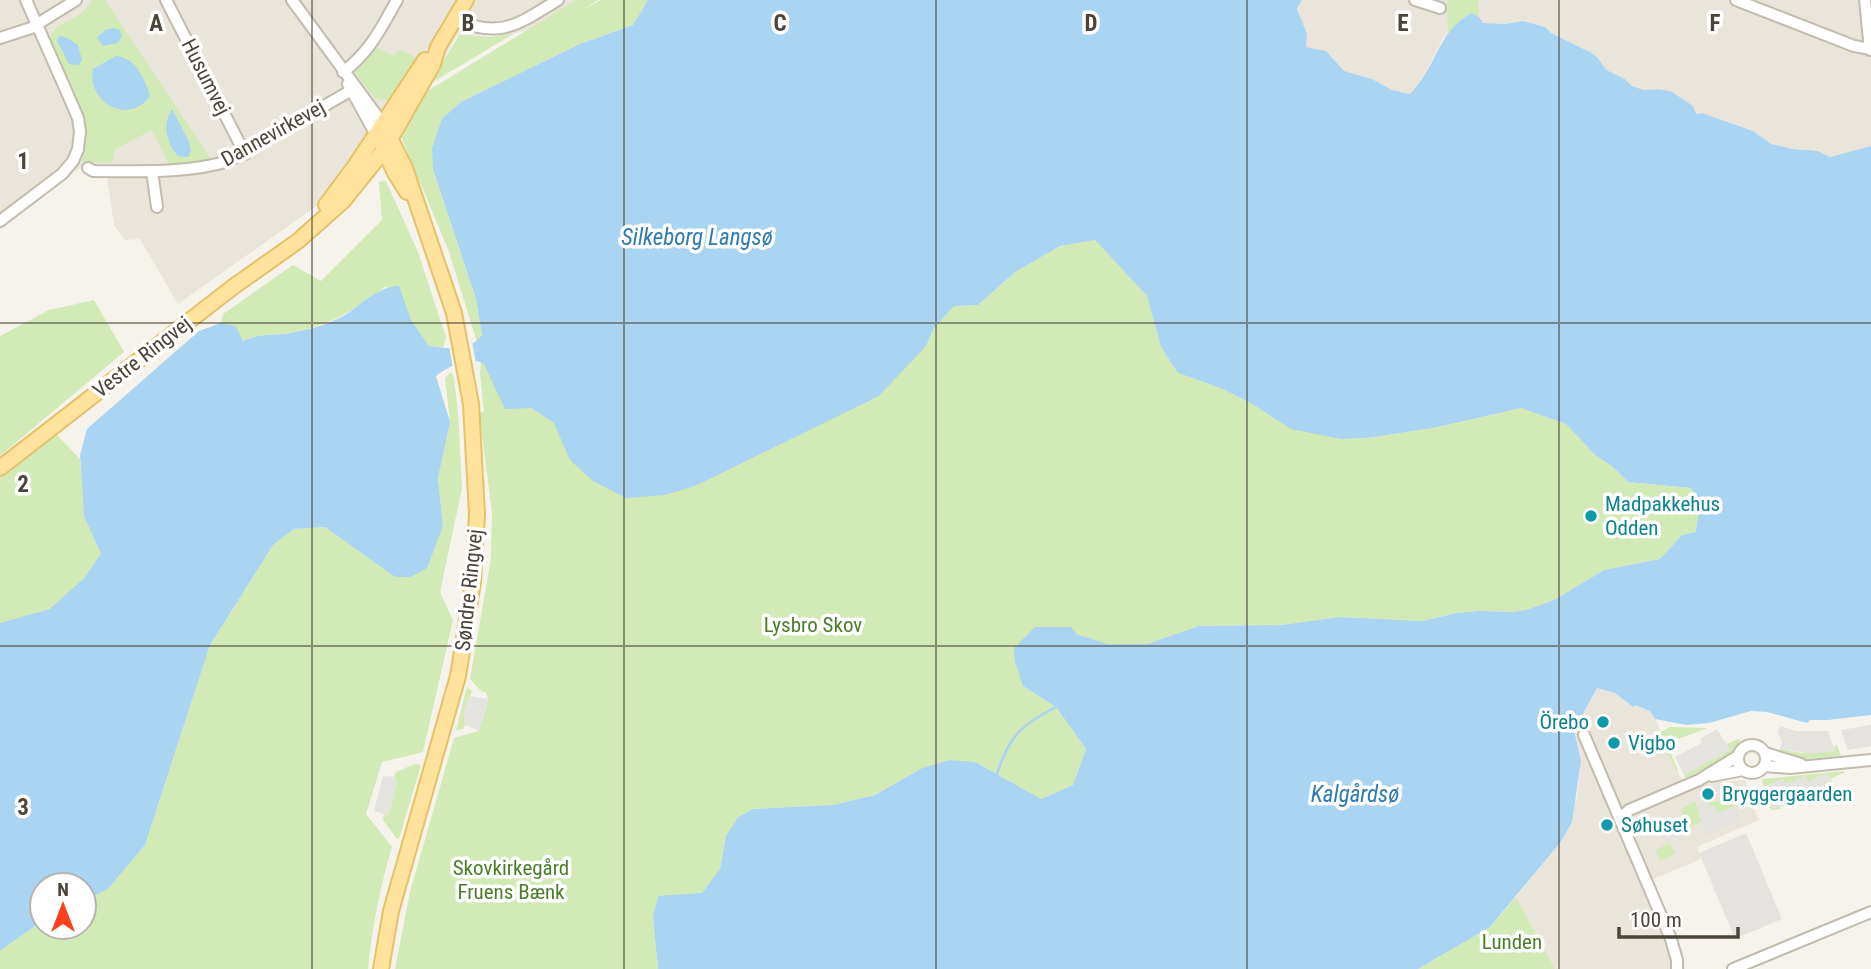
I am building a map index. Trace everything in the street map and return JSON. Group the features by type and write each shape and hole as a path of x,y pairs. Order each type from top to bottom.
{"main road":[{"path":"383,137 433,64 438,47 466,0"},
{"path":"383,137 425,59 438,47"},
{"name":"Søndre Ringvej","path":"381,969 391,912 458,676 473,582 477,537 477,481 471,404 460,339 444,281 418,207 395,173 383,137"},
{"name":"Vestre Ringvej","path":"286,247 298,241 335,208 369,172 383,137"},
{"name":"Vestre Ringvej","path":"0,468 286,247 337,193 383,137"}],"street":[{"path":"0,222 62,174 73,161 80,132 78,118 26,0"},
{"path":"0,38 37,25 76,0"},
{"name":"Husumvej","path":"166,0 245,154"},
{"path":"292,0 343,72 357,86 383,137"},
{"path":"343,72 360,60 369,49 397,0"},
{"path":"454,20 475,28 505,28 520,23 558,0"},
{"path":"1415,0 1440,8"},
{"path":"1736,0 1758,4 1854,46 1871,50 1865,0"},
{"path":"343,72 350,91 383,137"},
{"name":"Dannevirkevej","path":"88,168 93,171 152,171 214,165 245,154 350,91"},
{"path":"152,171 157,207"},
{"path":"1584,735 1671,939 1677,969"},
{"path":"1743,770 1738,764 1738,756 1742,748 1750,745 1759,747 1765,753 1808,765"},
{"path":"1765,753 1765,766"},
{"path":"1622,824 1622,817 1629,810 1699,780 1738,756"},
{"path":"1699,780 1743,770 1756,773 1765,766 1790,768 1868,760"},
{"path":"1733,969 1871,912"}],"shaded area":[{"path":"0,0 578,0 528,30 505,36 458,34 406,122 359,149 322,202 178,304 140,239 125,240 114,225 107,177 89,161 0,230"},
{"path":"1302,0 1871,0 1871,146 1830,157 1818,151 1771,144 1753,131 1702,113 1696,115 1693,106 1659,89 1644,90 1632,86 1625,79 1605,70 1598,58 1590,52 1544,27 1523,21 1483,23 1463,18 1442,40 1420,84 1410,94 1392,90 1372,79 1344,71 1325,51 1306,47 1297,9"},
{"path":"1597,688 1615,693 1633,707 1635,705 1650,711 1686,791 1704,783 1745,780 1759,820 1697,847 1701,859 1651,880 1681,952 1685,969 1555,969 1516,897 1560,843 1577,798 1581,761 1574,730"},
{"path":"471,696 488,699 479,731 465,725 464,711"},
{"path":"1871,725 1871,746 1848,750 1841,730"},
{"path":"1780,726 1796,731 1828,731 1835,751 1813,754 1780,749"},
{"path":"1717,729 1730,750 1684,775 1675,757 1702,743 1700,739"},
{"path":"1827,773 1832,787 1786,806 1772,808 1764,787 1783,779 1785,784 1805,776 1808,781"},
{"path":"383,776 394,777 397,783 388,815 374,811"},
{"path":"1707,800 1709,806 1715,805 1717,813 1735,806 1740,820 1706,836 1696,805"},
{"path":"1680,813 1689,832 1664,842 1657,822"},
{"path":"1746,833 1782,919 1735,939 1699,853"}],"green space":[{"path":"93,0 105,0 212,161 170,166 152,130 115,149 112,163 82,161 85,121 49,40 55,28 81,14"},
{"path":"576,0 598,0 583,10 601,0 648,0 633,25 580,44 461,102 442,120 433,169 476,299 482,335 477,342 449,252 401,136 402,129 429,90"},
{"path":"1447,0 1478,0 1479,17 1472,13 1448,33"},
{"path":"515,33 428,85 460,34 491,37"},
{"path":"375,47 394,56 399,49 419,59 388,100 375,98 354,72"},
{"path":"386,181 418,252 446,337 443,347 429,346 386,286 341,316 304,330 243,341 235,326 221,323 223,314 293,265 321,281 382,220 379,182"},
{"name":"Lysbro Skov","path":"1095,240 1147,296 1161,347 1178,373 1341,439 1433,428 1521,408 1566,424 1595,455 1612,466 1628,482 1691,488 1699,505 1696,532 1682,535 1660,559 1604,570 1554,600 1514,612 1457,613 1422,621 1340,617 1281,625 1199,626 1147,644 1108,644 1076,634 1023,686 1056,707 1086,749 1073,785 1041,799 975,762 922,768 875,795 833,805 753,809 738,817 726,836 720,869 702,893 653,917 658,969 395,969 410,892 454,738 479,731 488,700 486,692 482,692 470,679 491,558 492,512 479,413 484,412 481,361 531,408 554,423 695,486 761,452 926,346 934,328 954,306 978,305 1015,272 1060,246"},
{"path":"94,300 124,352 0,456 0,336 49,310"},
{"path":"451,372 454,378 462,488 440,592 453,620 423,752 382,762 366,814 392,847 377,908 368,969 0,969 0,951 28,931 28,941 98,941 98,894 108,889 145,845 210,645 273,545 294,529 325,527 395,577 443,526 438,478 450,422 445,378"},
{"path":"56,434 80,459 84,516 101,554 84,578 50,610 0,623 0,477"},
{"path":"467,687 472,691 464,711 465,725 463,729 456,730"},
{"path":"1670,727 1708,728 1672,741 1669,750 1678,770 1676,771 1659,733"},
{"path":"1738,739 1741,742 1734,752 1686,778 1684,775 1729,750 1726,744"},
{"path":"1837,745 1841,756 1807,759 1779,753 1780,749 1801,753 1835,751 1834,746"},
{"path":"415,764 421,765 397,839 383,820 384,814 388,815 397,783 394,777 396,772"},
{"path":"1844,771 1831,778 1833,787 1827,774 1808,782 1812,795 1805,776 1786,784 1792,803 1783,779 1764,787 1772,808 1779,806 1781,809 1771,810 1763,790 1762,779"},
{"path":"1735,796 1738,796 1739,805 1717,813 1708,802 1735,799"},
{"path":"1695,801 1703,821 1689,827 1681,809"},
{"path":"1670,843 1675,854 1660,861 1656,850"},
{"name":"Lunden","path":"1516,897 1555,969 1418,969 1490,927"}],"water":[{"name":"Silkeborg Langsø","path":"648,0 1302,0 1297,9 1307,34 1306,47 1326,51 1344,71 1372,79 1392,90 1410,94 1419,84 1451,30 1472,13 1483,23 1523,21 1545,27 1551,33 1590,52 1606,70 1625,79 1632,86 1644,90 1672,92 1693,106 1696,114 1702,113 1753,131 1771,144 1818,151 1830,157 1871,146 1871,715 1810,720 1807,723 1767,712 1751,711 1709,723 1686,725 1655,719 1650,711 1635,705 1633,707 1615,693 1597,688 1574,730 1581,761 1572,822 1560,843 1490,927 1418,969 658,969 653,917 658,896 702,893 720,869 726,836 738,817 753,809 833,805 875,795 922,768 950,760 975,762 1041,799 1073,785 1086,749 1056,707 1023,686 1015,662 1014,648 1035,627 1071,627 1076,634 1108,644 1147,644 1199,626 1281,625 1340,617 1422,621 1457,613 1514,612 1554,600 1604,570 1660,559 1682,535 1696,532 1699,505 1691,488 1628,482 1612,466 1595,455 1566,424 1521,408 1433,428 1367,438 1341,439 1291,429 1223,389 1178,373 1161,347 1147,296 1095,240 1060,246 1015,272 978,305 954,306 934,328 926,346 879,396 695,486 665,495 626,498 593,481 570,460 554,423 531,408 505,409 484,364 466,361 441,372 436,376 450,422 438,478 443,526 427,568 410,577 395,577 325,527 294,529 273,545 210,645 145,845 108,889 98,894 98,871 28,871 28,931 0,951 0,623 50,609 84,578 101,554 84,516 80,455 87,429 199,331 221,323 236,326 243,341 291,333 333,321 382,290 399,286 411,320 429,346 458,348 477,341 482,335 476,299 433,169 432,148 442,119 461,102 580,44 633,25"},
{"path":"105,30 120,30 122,37 117,43 103,46 97,38"},
{"path":"60,36 78,45 82,60 79,65 69,64 57,40"},
{"path":"116,56 134,65 150,96 141,105 131,109 111,106 102,100 93,81 93,69"},
{"path":"172,109 189,142 191,151 188,157 178,156 168,139 166,127"}],"pier":[{"path":"472,342 476,363 453,368 449,346"}],"waterway":[{"path":"997,774 1006,750 1018,733 1056,707"}],"place":[{"name":"Madpakkehus Odden","path":"1591,516"},
{"name":"Örebo","path":"1603,722"},
{"name":"Vigbo","path":"1614,743"},
{"name":"Bryggergaarden","path":"1708,794"},
{"name":"Søhuset","path":"1607,825"}],"water label":[{"name":"Kalgårdsø","path":"1355,794"}],"park label":[{"name":"Skovkirkegård Fruens Bænk","path":"511,880"}]}
